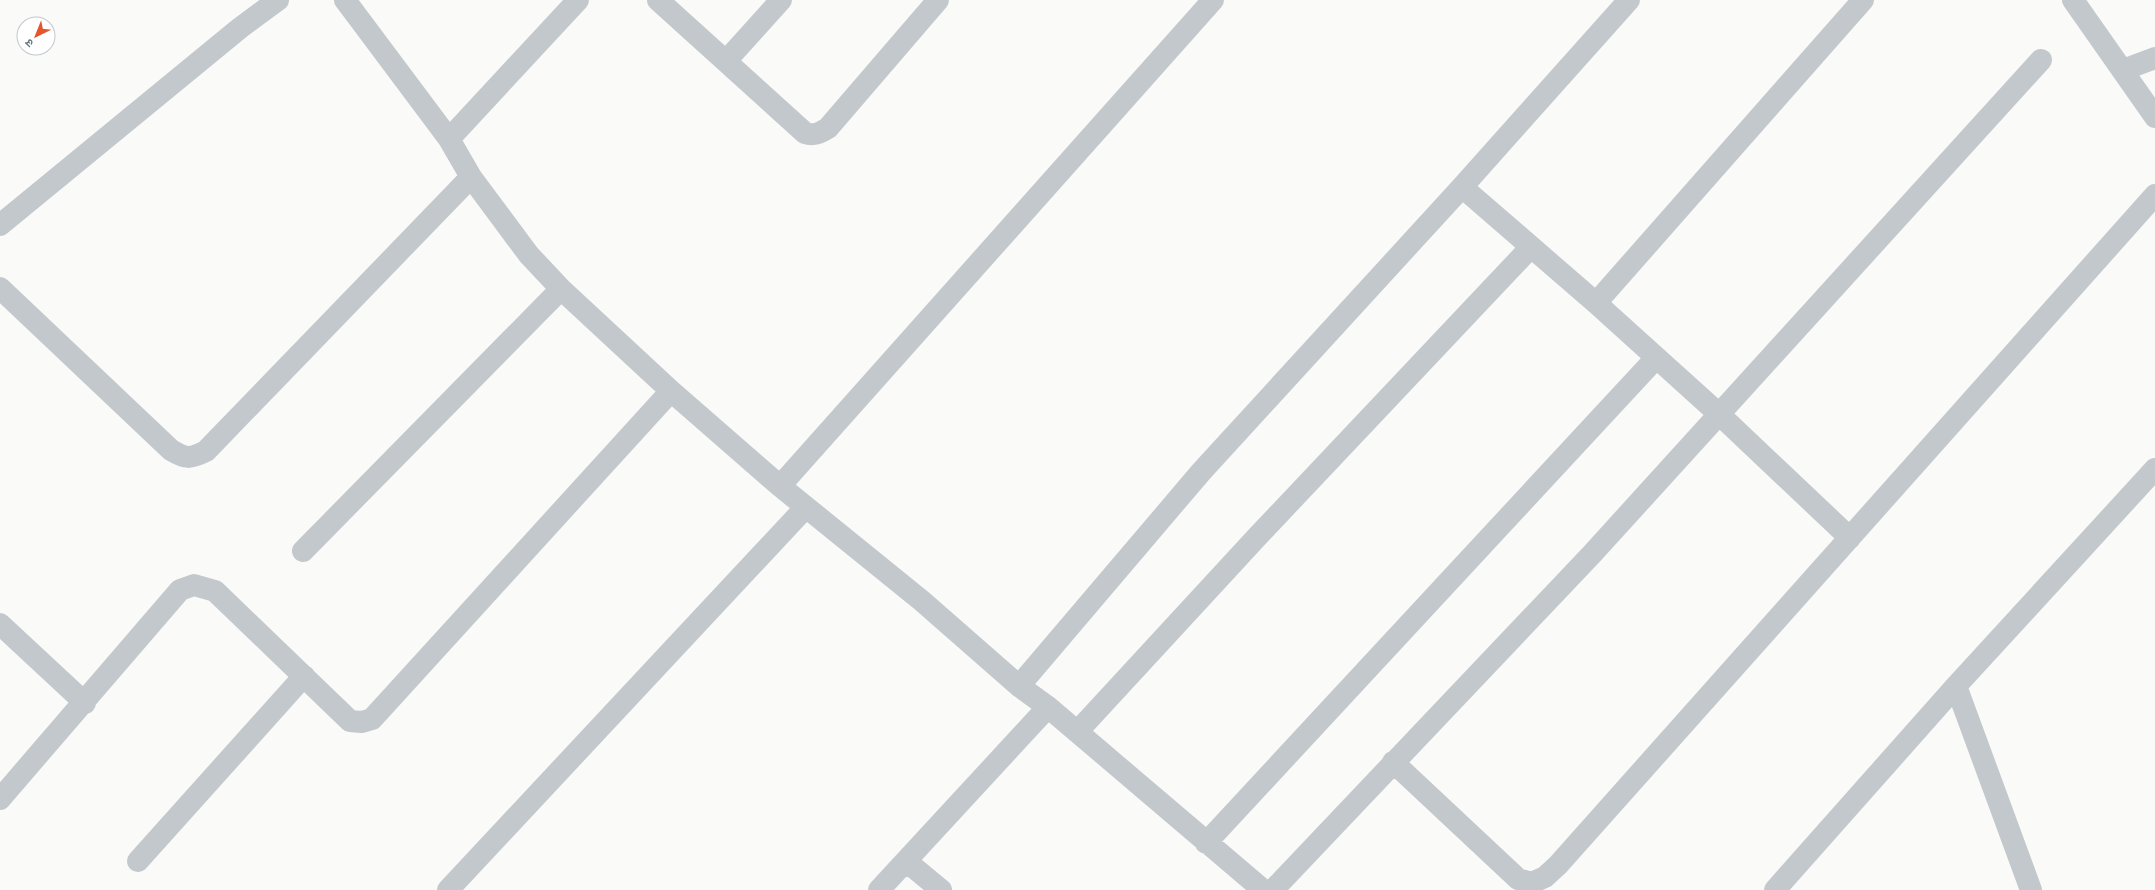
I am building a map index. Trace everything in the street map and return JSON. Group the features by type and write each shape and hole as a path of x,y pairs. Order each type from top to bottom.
{"street":[{"path":"0,225 240,28 278,0"},
{"path":"345,0 449,139 471,177 529,255 561,289 671,392 780,486 922,601 1019,686 1048,707 1263,890"},
{"path":"449,139 578,0"},
{"path":"658,0 805,133 811,135 818,134 828,128 938,0"},
{"path":"726,61 782,0"},
{"path":"780,486 1213,0"},
{"path":"1019,686 1201,472 1462,187 1629,0"},
{"path":"1596,303 1863,0"},
{"path":"2073,0 2155,116"},
{"path":"2123,70 2155,58"},
{"path":"1273,890 1592,554 1720,415 2041,60"},
{"path":"0,288 170,450 184,458 195,456 206,451 471,177"},
{"path":"1462,187 1596,303 1720,415 1850,538"},
{"path":"1393,762 1518,879 1531,883 1545,877 1558,866 2155,195"},
{"path":"1077,732 1256,538 1531,247"},
{"path":"303,551 561,289"},
{"path":"1206,843 1656,358"},
{"path":"0,799 85,703 180,590 194,585 214,591 350,720 362,722 372,719 671,392"},
{"path":"1775,890 1956,686 2155,470"},
{"path":"448,890 806,507"},
{"path":"0,624 85,703"},
{"path":"138,861 304,676"},
{"path":"1956,686 2031,890"},
{"path":"879,890 1048,707"},
{"path":"906,861 941,890"}]}
